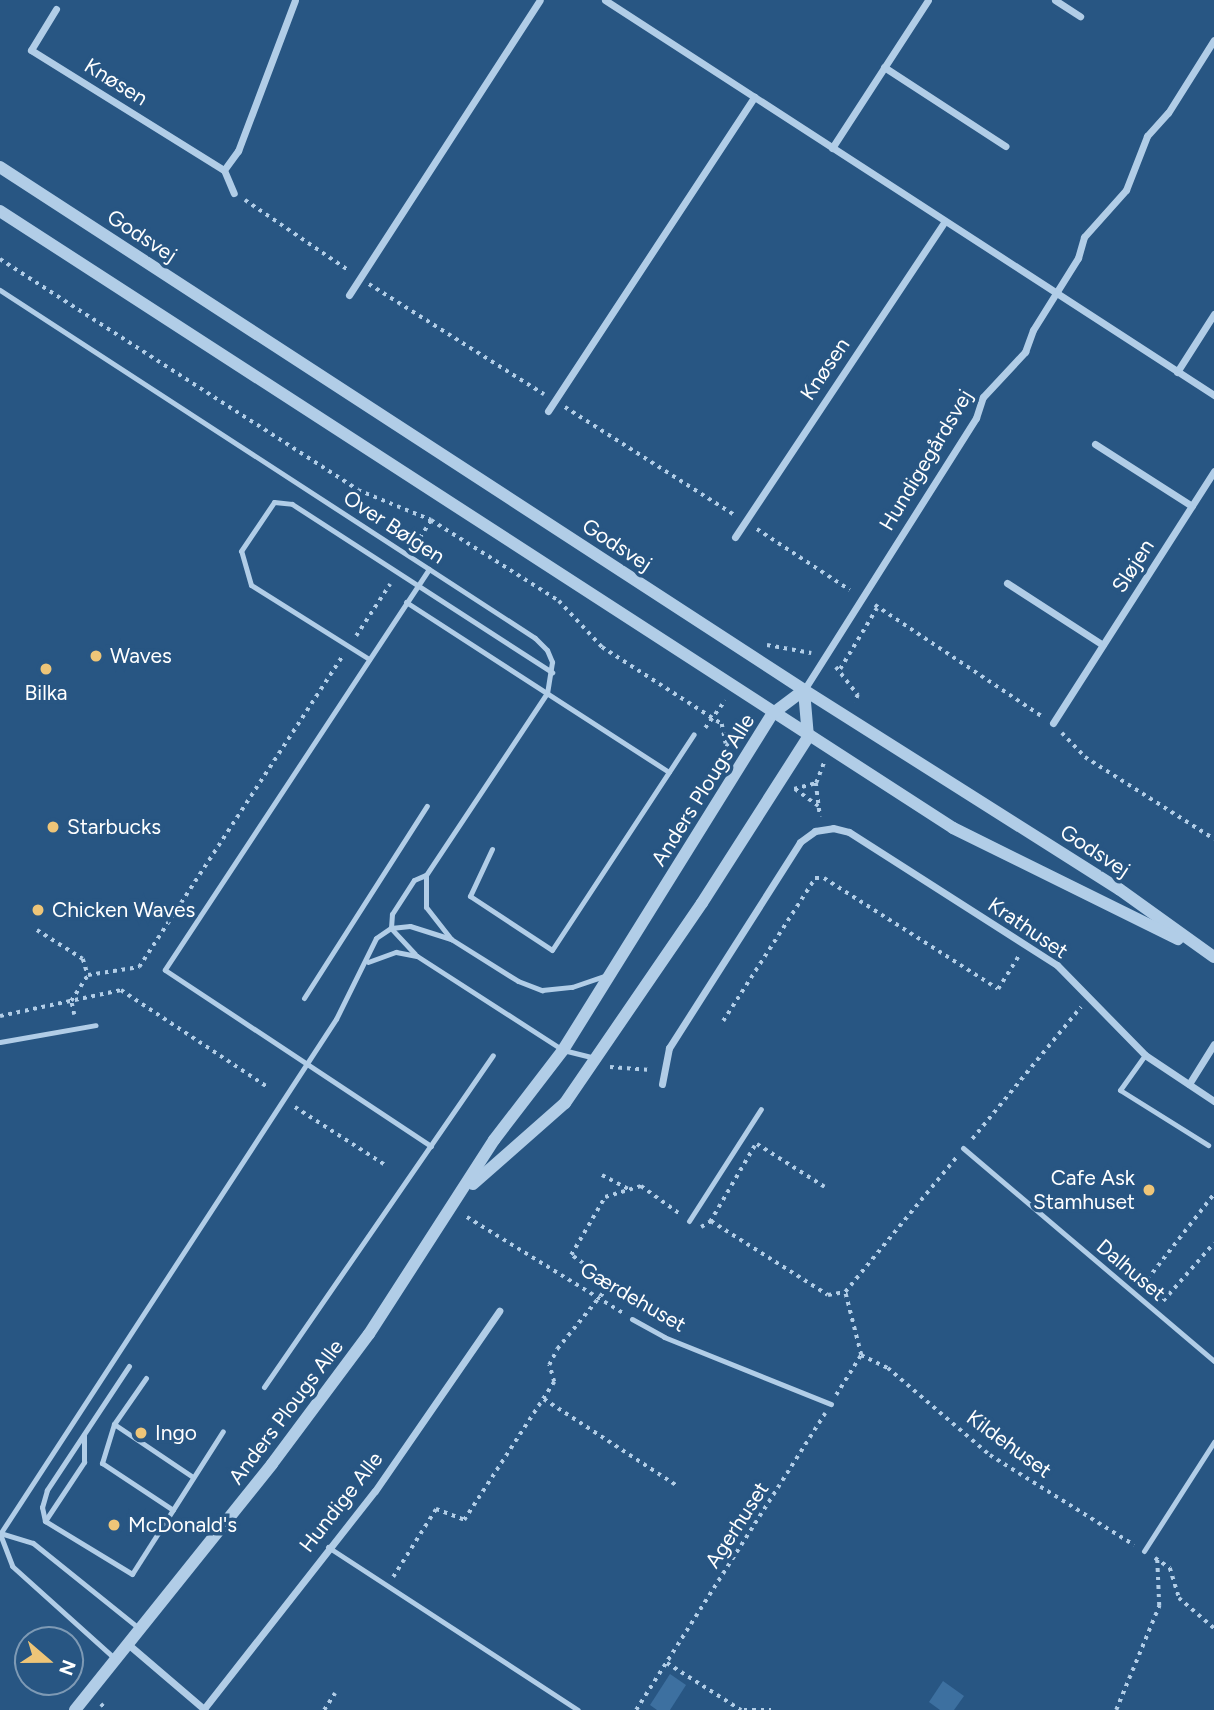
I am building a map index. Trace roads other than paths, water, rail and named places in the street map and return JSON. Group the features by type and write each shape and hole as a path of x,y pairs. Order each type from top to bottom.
{"street":[{"path":"234,193 224,170 238,151 295,0"},
{"path":"349,295 540,0"},
{"path":"605,0 1214,395"},
{"path":"620,10 627,0"},
{"path":"832,148 928,0"},
{"path":"1055,0 1080,16"},
{"name":"Knøsen","path":"55,9 30,50 224,170"},
{"name":"Hundigegårdsvej","path":"804,690 976,418 983,397 1025,352 1078,258 1084,237 1126,190 1147,136 1168,113 1214,40"},
{"path":"884,68 1004,146"},
{"path":"548,411 754,97"},
{"name":"Godsvej","path":"0,167 804,690 1119,889 1214,957"},
{"name":"Godsvej","path":"0,211 598,596 772,714 953,828 1214,957"},
{"name":"Knøsen","path":"735,537 945,221"},
{"path":"1177,372 1214,314"},
{"path":"1095,444 1192,506"},
{"name":"Sløjen","path":"1053,723 1214,471"},
{"path":"1007,583 1103,645"},
{"path":"804,690 808,737"},
{"name":"Anders Plougs Alle","path":"75,1710 272,1464 463,1194 494,1140 562,1051 772,714 804,690"},
{"name":"Anders Plougs Alle","path":"463,1194 565,1103 808,737"},
{"name":"Krathuset","path":"662,1084 670,1048 800,842 821,830 849,832 1057,965 1145,1055 1213,1097"},
{"path":"1189,1084 1214,1044"},
{"name":"Hundige Alle","path":"129,1645 204,1710 328,1547 375,1491 499,1311"}],"lane":[{"name":"Over Bølgen","path":"0,290 535,638 547,650 552,672"},
{"path":"369,659 251,585 240,551 274,502 292,504 552,672 547,693 426,875 426,907 451,939"},
{"path":"429,569 164,970 431,1146"},
{"path":"406,602 669,772"},
{"path":"492,849 470,896 552,950 694,734"},
{"path":"304,998 427,806"},
{"path":"426,875 414,880 392,914 391,928 416,956 562,1051 593,1062"},
{"path":"0,1534 307,1064 368,962 376,938 391,928 410,926 451,939 518,981 542,990 572,987 610,974"},
{"path":"368,962 396,952 416,956"},
{"path":"0,1042 96,1025"},
{"path":"264,1387 493,1055"},
{"path":"1145,1055 1120,1090 1208,1145"},
{"path":"689,1221 761,1109"},
{"name":"Dalhuset","path":"964,1148 1214,1360"},
{"name":"Gærdehuset","path":"632,1319 664,1337 831,1404"},
{"path":"129,1366 47,1490 42,1507 46,1521 132,1574 223,1431"},
{"path":"146,1378 114,1424 102,1463 173,1510"},
{"path":"114,1424 194,1477"},
{"path":"46,1521 84,1462 84,1435"},
{"path":"1144,1551 1214,1442"},
{"path":"0,1534 33,1543 140,1629"},
{"path":"0,1534 12,1566 116,1660"},
{"path":"328,1547 578,1710"}],"place":[{"name":"Waves","path":"96,656"},
{"name":"Bilka","path":"46,669"},
{"name":"Starbucks","path":"53,827"},
{"name":"Chicken Waves","path":"38,910"},
{"name":"Cafe Ask Stamhuset","path":"1149,1190"},
{"name":"Ingo","path":"141,1433"},
{"name":"McDonald's","path":"114,1525"}]}
